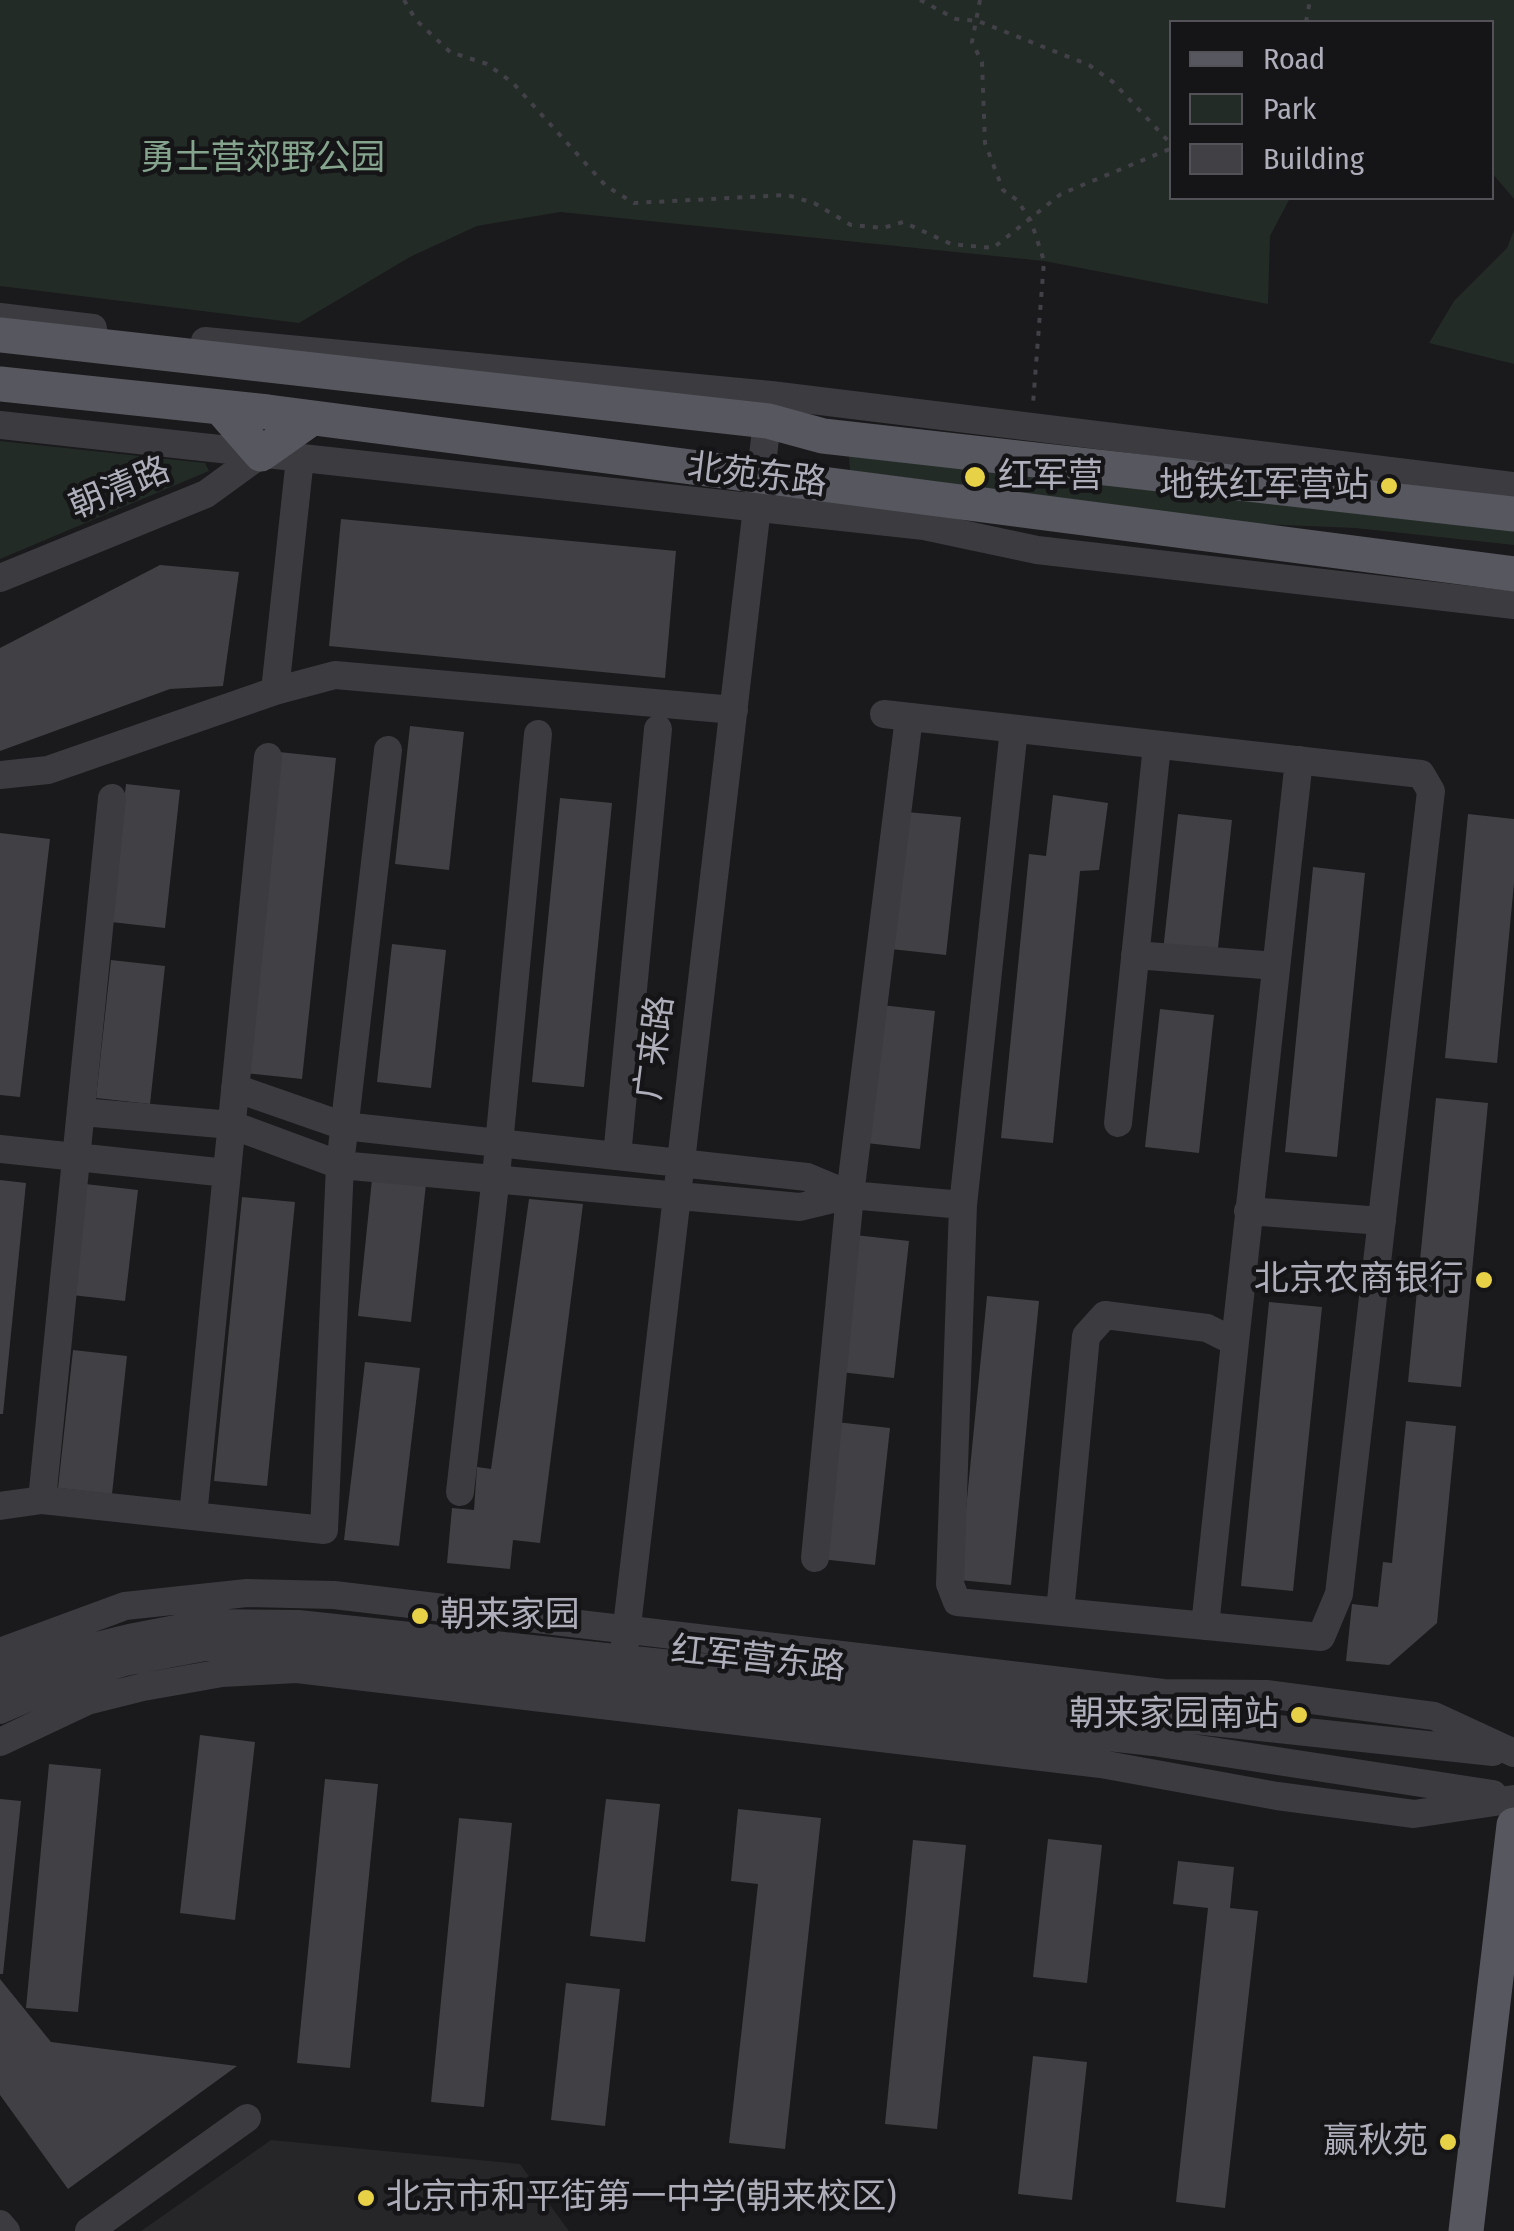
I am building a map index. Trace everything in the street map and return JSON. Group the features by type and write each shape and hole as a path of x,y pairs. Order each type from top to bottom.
{"main road":[{"name":"北苑东路","path":"0,335 696,413 769,408 843,438 1514,514"},
{"name":"北苑东路","path":"0,384 312,418 689,467 759,493 837,486 1514,574"},
{"path":"220,407 262,454 312,418"},
{"path":"689,467 696,413"},
{"path":"837,486 843,438"},
{"path":"1466,2231 1514,1826"}],"street":[{"path":"0,316 769,408 1031,429 1514,486"},
{"name":"广来路","path":"620,1683 769,408"},
{"path":"0,425 300,458 759,493 1037,550 1514,605"},
{"name":"朝清路","path":"0,578 206,494 262,454"},
{"path":"275,690 300,458"},
{"path":"0,775 48,770 275,690 335,675 734,710"},
{"path":"815,1558 896,716 1158,744 1421,774 1432,790 1339,1594 1321,1637 957,1602 950,1584 962,1205 1014,729"},
{"path":"617,1156 658,729"},
{"path":"460,1492 496,1176 538,734"},
{"path":"1118,1123 1158,744"},
{"path":"0,1506 42,1500 324,1530 340,1165 388,750"},
{"path":"193,1516 268,757"},
{"path":"1205,1626 1298,760"},
{"path":"42,1500 112,798"},
{"path":"1135,955 1276,966"},
{"path":"235,1088 344,1126 807,1177 850,1196"},
{"path":"82,1112 232,1124 340,1165 496,1176 800,1207 850,1196 962,1205"},
{"path":"0,1149 227,1173"},
{"path":"1248,1211 1382,1221"},
{"path":"1060,1612 1086,1336 1105,1314 1207,1328 1234,1342"},
{"path":"0,1652 125,1606 247,1593 334,1594 1163,1692 1266,1694 1434,1716 1514,1754"},
{"name":"红军营东路","path":"0,1681 76,1651 207,1624 349,1628 620,1683"},
{"name":"红军营东路","path":"0,1710 74,1678 125,1662 239,1645 326,1647 620,1683 1514,1754"},
{"path":"0,1742 87,1701 180,1679 260,1670 331,1672 620,1683 1277,1796 1414,1814 1514,1799"},
{"path":"89,2231 247,2118"},
{"path":"0,2224 6,2231"}],"path":[{"path":"404,0 416,20 450,52 488,64 513,83 606,186 634,203 787,196 814,203 851,225 883,228 903,222 951,244 993,248 1062,194 1169,147"},
{"path":"920,0 956,20 978,20 1089,65 1113,82 1169,143"},
{"path":"980,0 972,42 982,62 985,144 1003,190 1017,200 1031,220 1044,262 1031,429"}],"shaded area":[{"name":"北京市和平街第一中学(朝来校区)","path":"271,2140 520,2164 569,2231 141,2231"}],"green space":[{"name":"勇士营郊野公园","path":"0,0 1514,0 1514,199 1494,175 1494,20 1169,20 1169,200 1289,200 1270,236 1268,304 1044,261 560,212 477,226 410,257 299,323 0,286"},
{"path":"1514,230 1514,364 1429,343 1454,301 1507,248"},
{"path":"0,441 205,463 209,471 0,559"},
{"path":"849,456 1514,524 1514,545 1355,528 1258,524 850,472"}],"building":[{"path":"341,519 676,551 665,678 329,646"},
{"path":"160,565 239,572 223,686 170,689 0,751 0,648"},
{"path":"410,726 464,732 449,870 395,864"},
{"path":"279,752 336,758 302,1079 245,1073"},
{"path":"126,784 180,790 165,928 111,922"},
{"path":"1053,795 1108,803 1099,870 1080,871 1053,1143 1001,1138 1029,854 1046,856"},
{"path":"560,798 612,803 584,1087 532,1082"},
{"path":"907,812 961,817 946,955 891,949"},
{"path":"1178,814 1232,820 1217,957 1163,951"},
{"path":"1468,814 1514,819 1514,883 1497,1063 1445,1058"},
{"path":"0,833 50,839 20,1097 0,1095"},
{"path":"1313,867 1365,873 1337,1157 1285,1152"},
{"path":"392,944 446,950 431,1088 377,1082"},
{"path":"111,960 165,966 150,1104 96,1098"},
{"path":"881,1005 935,1011 920,1149 866,1143"},
{"path":"1160,1009 1214,1015 1199,1153 1145,1147"},
{"path":"1436,1098 1488,1103 1461,1387 1408,1382"},
{"path":"372,1179 426,1184 411,1322 358,1316"},
{"path":"0,1180 26,1183 3,1414 0,1414"},
{"path":"85,1184 138,1190 125,1301 72,1295"},
{"path":"242,1197 295,1202 267,1486 214,1481"},
{"path":"529,1199 583,1204 540,1543 513,1540 510,1569 447,1563 452,1508 474,1510 477,1467 491,1469"},
{"path":"855,1235 909,1241 894,1378 840,1372"},
{"path":"987,1296 1039,1301 1011,1585 959,1580"},
{"path":"1269,1302 1322,1307 1293,1591 1241,1586"},
{"path":"73,1350 127,1356 112,1494 58,1488"},
{"path":"365,1362 420,1368 399,1546 344,1540"},
{"path":"1406,1421 1456,1426 1437,1623 1389,1665 1346,1661 1352,1604 1378,1607 1383,1562 1392,1563"},
{"path":"836,1422 890,1428 875,1565 821,1559"},
{"path":"200,1735 255,1742 235,1920 180,1913"},
{"path":"49,1764 101,1769 78,2012 26,2008"},
{"path":"325,1779 378,1784 350,2068 297,2063"},
{"path":"0,1799 21,1801 3,1974 0,1974"},
{"path":"606,1799 660,1804 645,1942 590,1936"},
{"path":"738,1809 821,1818 785,2149 729,2143 758,1884 731,1881"},
{"path":"459,1818 512,1823 484,2107 431,2102"},
{"path":"1048,1839 1102,1845 1087,1983 1033,1977"},
{"path":"913,1840 966,1845 937,2129 885,2124"},
{"path":"1178,1861 1234,1867 1230,1908 1258,1911 1225,2208 1176,2202 1208,1908 1173,1904"},
{"path":"0,1979 51,2042 237,2066 68,2189 0,2095"},
{"path":"566,1983 620,1989 605,2126 551,2120"},
{"path":"1033,2056 1087,2062 1072,2200 1018,2194"}],"place":[{"name":"红军营","path":"975,477"},
{"name":"地铁红军营站","path":"1389,486"},
{"name":"北京农商银行","path":"1484,1280"},
{"name":"朝来家园","path":"420,1616"},
{"name":"朝来家园南站","path":"1299,1715"},
{"name":"赢秋苑","path":"1448,2142"},
{"name":"北京市和平街第一中学(朝来校区)","path":"366,2198"}]}
